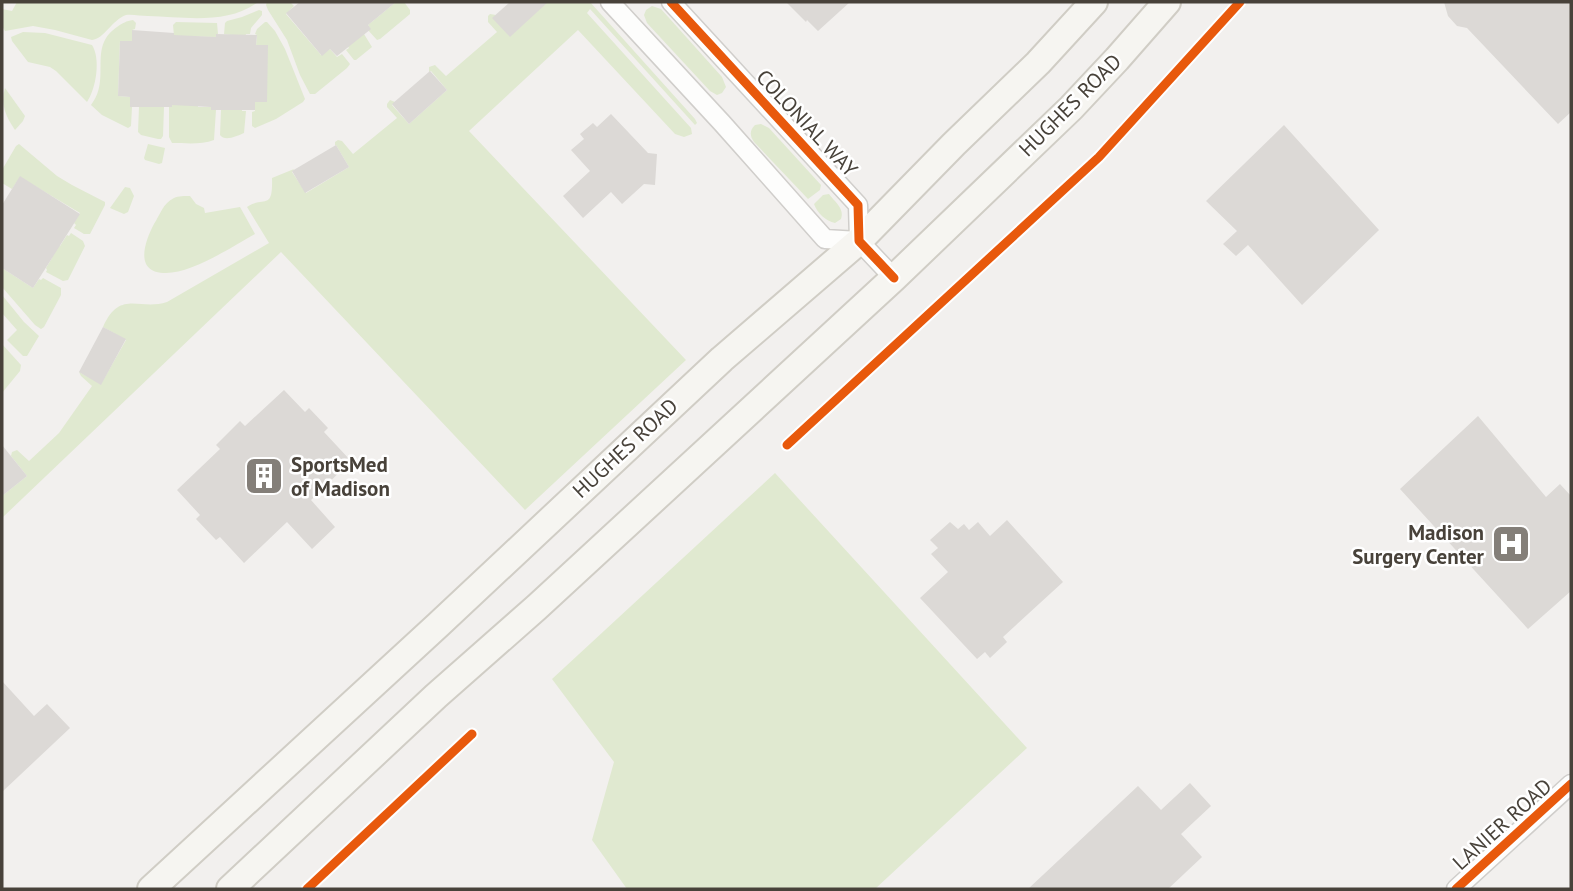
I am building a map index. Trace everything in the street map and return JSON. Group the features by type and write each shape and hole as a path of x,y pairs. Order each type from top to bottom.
{"main road":[{"name":"HUGHES ROAD","path":"151,889 722,359 859,241 954,144 1038,64 1094,2"},
{"name":"HUGHES ROAD","path":"230,889 436,696 537,607 894,278 1070,108 1167,2"}],"street":[{"name":"COLONIAL WAY","path":"671,2 858,205 859,241"},
{"path":"621,5 712,113 825,239 859,241 894,278"},
{"name":"LANIER ROAD","path":"1456,889 1571,784"}],"green space":[{"path":"17,2 258,2 233,14 219,17 126,15 92,40 33,26 5,31 2,26 2,9 12,11"},
{"path":"267,2 290,2 294,6 286,14 321,55 330,49 337,57 342,54 350,64 315,94 310,94 300,75 287,40 268,10"},
{"path":"396,2 404,2 410,14 377,40 368,30 368,25"},
{"path":"548,2 590,2 695,119 695,125 590,9 587,13 691,128 692,134 684,137 675,134 578,30 469,131 686,360 525,510 281,252 2,518 2,496 27,476 11,456 12,452 17,450 29,461 59,433 92,386 79,372 101,384 126,340 103,327 116,308 131,304 167,302 269,243 247,207 269,199 272,178 294,169 292,172 306,193 349,167 335,142 342,141 353,154 397,118 387,107 390,100 395,102 392,105 409,124 447,90 431,71 429,72 429,67 435,65 446,76 497,32 488,22 490,14 496,15"},
{"path":"652,6 661,9 722,77 726,87 722,93 717,95 710,91 647,23 644,15"},
{"path":"259,10 262,15 251,28 250,34 245,37 224,34 227,21"},
{"path":"133,20 136,23 135,29 132,30 132,41 120,41 118,96 130,97 131,126 128,128 102,115 91,105 100,85 103,44 117,27"},
{"path":"176,22 217,23 218,34 216,37 174,36 173,25"},
{"path":"265,22 275,31 285,49 305,99 276,119 255,128 252,126 252,112 255,111 255,102 267,102 267,45 256,45 255,34"},
{"path":"23,32 45,33 92,45 96,58 96,74 87,102 56,71 28,62 11,37"},
{"path":"364,34 372,47 354,60 346,50 349,48 347,45"},
{"path":"5,88 25,116 15,130 5,110"},
{"path":"198,98 198,107 211,107 211,110 216,110 214,140 172,143 169,137 169,107"},
{"path":"139,107 164,107 161,139 138,132"},
{"path":"221,110 246,111 244,133 231,138 222,137"},
{"path":"761,124 769,128 821,185 820,190 808,199 754,142 752,129"},
{"path":"19,144 57,176 105,202 90,234 84,234 74,228 80,213 20,177 12,189 2,183 2,170"},
{"path":"148,144 165,148 162,163 145,160"},
{"path":"125,187 130,188 134,196 128,212 124,214 110,208"},
{"path":"829,194 842,212 841,219 835,223 822,216 814,204 823,195"},
{"path":"190,196 196,204 204,208 205,213 240,207 255,234 188,269 156,272 149,268 144,255 151,231 170,200"},
{"path":"71,233 83,241 85,246 68,280 63,281 46,272 52,258 46,254 53,242 60,246"},
{"path":"2,268 33,288 39,279 43,278 61,288 61,295 44,327 41,329 35,325 2,287"},
{"path":"2,295 39,336 27,356 23,356 7,340 17,330 2,313"},
{"path":"2,344 21,365 20,371 2,393"},
{"path":"775,473 1027,748 875,889 627,889 592,840 614,762 552,679"}],"building":[{"path":"300,2 396,2 368,25 371,29 337,56 330,49 322,56 286,13"},
{"path":"510,2 548,2 510,37 492,18"},
{"path":"786,2 850,2 818,31"},
{"path":"1444,2 1571,2 1571,112 1558,124 1467,28 1457,26 1448,16"},
{"path":"132,30 216,37 216,34 257,35 256,45 268,45 267,102 255,102 255,110 211,110 211,107 172,105 130,107 130,97 118,96 120,41 132,41"},
{"path":"430,71 447,90 409,124 392,104"},
{"path":"611,114 648,153 657,154 655,185 644,184 622,204 611,192 583,218 563,196 590,171 571,150 584,139 580,134 593,123 597,127"},
{"path":"1284,125 1379,230 1302,305 1248,245 1236,256 1223,244 1237,231 1206,201"},
{"path":"336,145 349,167 305,193 292,171"},
{"path":"20,176 80,214 33,288 2,268 2,205"},
{"path":"103,327 126,339 101,385 79,372"},
{"name":"SportsMed of Madison","path":"284,390 305,412 309,408 328,428 324,432 351,461 311,500 335,527 312,549 287,522 244,563 220,537 216,540 196,519 200,515 177,490 220,449 216,445 240,421 245,426"},
{"name":"Madison Surgery Center","path":"1478,416 1546,497 1560,484 1571,496 1571,591 1528,629 1400,489"},
{"path":"2,445 27,476 2,496"},
{"path":"1007,520 1063,582 1003,637 1007,642 990,658 985,652 977,659 920,598 948,572 931,554 938,548 930,540 950,522 958,529 964,524 969,530 978,522 990,536"},
{"path":"2,681 34,716 47,704 70,728 2,792"},
{"path":"1190,783 1211,806 1181,834 1202,857 1168,889 1028,889 1138,786 1161,810"}],"cycle path":[{"path":"671,2 858,205 859,241 894,278"},
{"path":"787,445 1099,157 1240,2"},
{"path":"307,889 472,734"},
{"path":"1456,889 1571,784"}],"place":[{"name":"SportsMed of Madison","path":"264,476"},
{"name":"Madison Surgery Center","path":"1511,544"}]}
